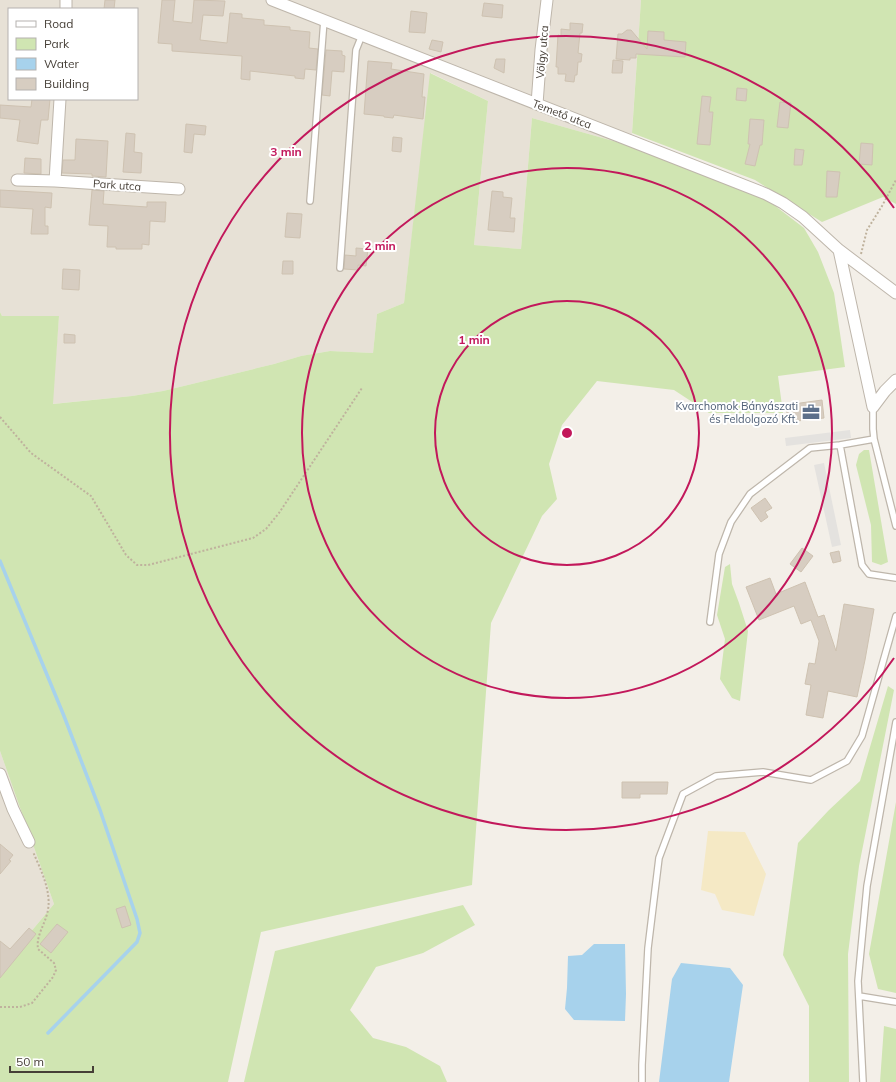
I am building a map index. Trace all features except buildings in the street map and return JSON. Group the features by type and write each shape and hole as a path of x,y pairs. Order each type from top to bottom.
{"street":[{"name":"Temető utca","path":"272,0 766,194 783,203 803,217 839,250 896,293"},
{"name":"Völgy utca","path":"537,104 547,0"},
{"path":"55,181 60,100"},
{"name":"Park utca","path":"17,180 179,189"},
{"path":"839,250 874,407"},
{"path":"874,407 885,390 896,380"},
{"path":"0,774 13,809 29,842"}],"lane":[{"path":"310,200 324,20"},
{"path":"340,268 356,50 362,35"},
{"path":"874,407 874,439 896,526"},
{"path":"710,622 719,554 731,522 750,494 810,448 840,445 874,439"},
{"path":"840,445 862,565 869,574 896,578"},
{"path":"642,1082 648,948 659,858 683,794 716,776 763,772 811,780 847,761 862,736 896,616"},
{"path":"863,1082 858,981 867,886 896,722"},
{"path":"859,996 896,1002"}],"path":[{"path":"858,264 867,230 896,180"},
{"path":"0,417 31,452 91,496 126,555 137,565 148,565 253,538 266,529 279,513 362,388"},
{"path":"0,1007 20,1008 32,1003 53,977 56,970 54,963 38,949 37,941 48,913 49,900 44,878 29,842"}],"shaded area":[{"path":"0,0 641,0 631,146 532,118 521,249 474,245 488,101 431,73 404,303 377,314 373,353 330,351 301,356 163,391 132,396 52,404 59,316 2,316 0,312"},
{"path":"850,430 851,438 786,446 785,438"},
{"path":"824,463 841,545 832,547 814,465"},
{"path":"0,751 54,904 0,969"}],"green space":[{"path":"641,0 896,0 896,204 883,197 822,222 755,180 632,133"},
{"path":"430,73 488,101 474,245 521,249 532,118 631,146 745,189 774,205 804,228 818,252 834,293 845,367 778,376 783,413 709,413 674,390 597,381 562,425 549,464 557,499 542,516 491,623 472,885 261,932 228,1082 0,1082 0,969 54,904 0,751 0,312 2,316 59,316 53,404 132,396 163,391 301,356 330,351 373,353 377,314 404,303"},
{"path":"864,450 869,450 888,562 881,565 872,562 871,525 856,465 859,454"},
{"path":"730,564 732,584 748,631 740,701 732,698 720,679 725,639 717,615 725,567"},
{"path":"888,686 894,690 859,866 848,954 849,1082 809,1082 809,1006 783,955 798,843 829,810 860,781"},
{"path":"896,802 896,993 878,989 869,954"},
{"path":"463,905 475,925 423,953 376,967 350,1010 373,1038 406,1047 440,1066 447,1082 244,1082 275,951"},
{"path":"884,1026 896,1029 896,1082 880,1082"}],"sand":[{"path":"708,831 745,832 766,874 754,916 722,910 715,894 701,890"}],"water":[{"path":"594,944 625,944 625,1021 574,1020 565,1009 568,956 582,955"},
{"path":"681,963 730,968 743,985 729,1082 659,1082 672,979"}],"waterway":[{"path":"0,561 64,716 100,810 137,919 140,933 137,942 48,1033"}],"place":[{"name":"Kvarchomok Bányászati és Feldolgozó Kft.","path":"811,412"}]}
